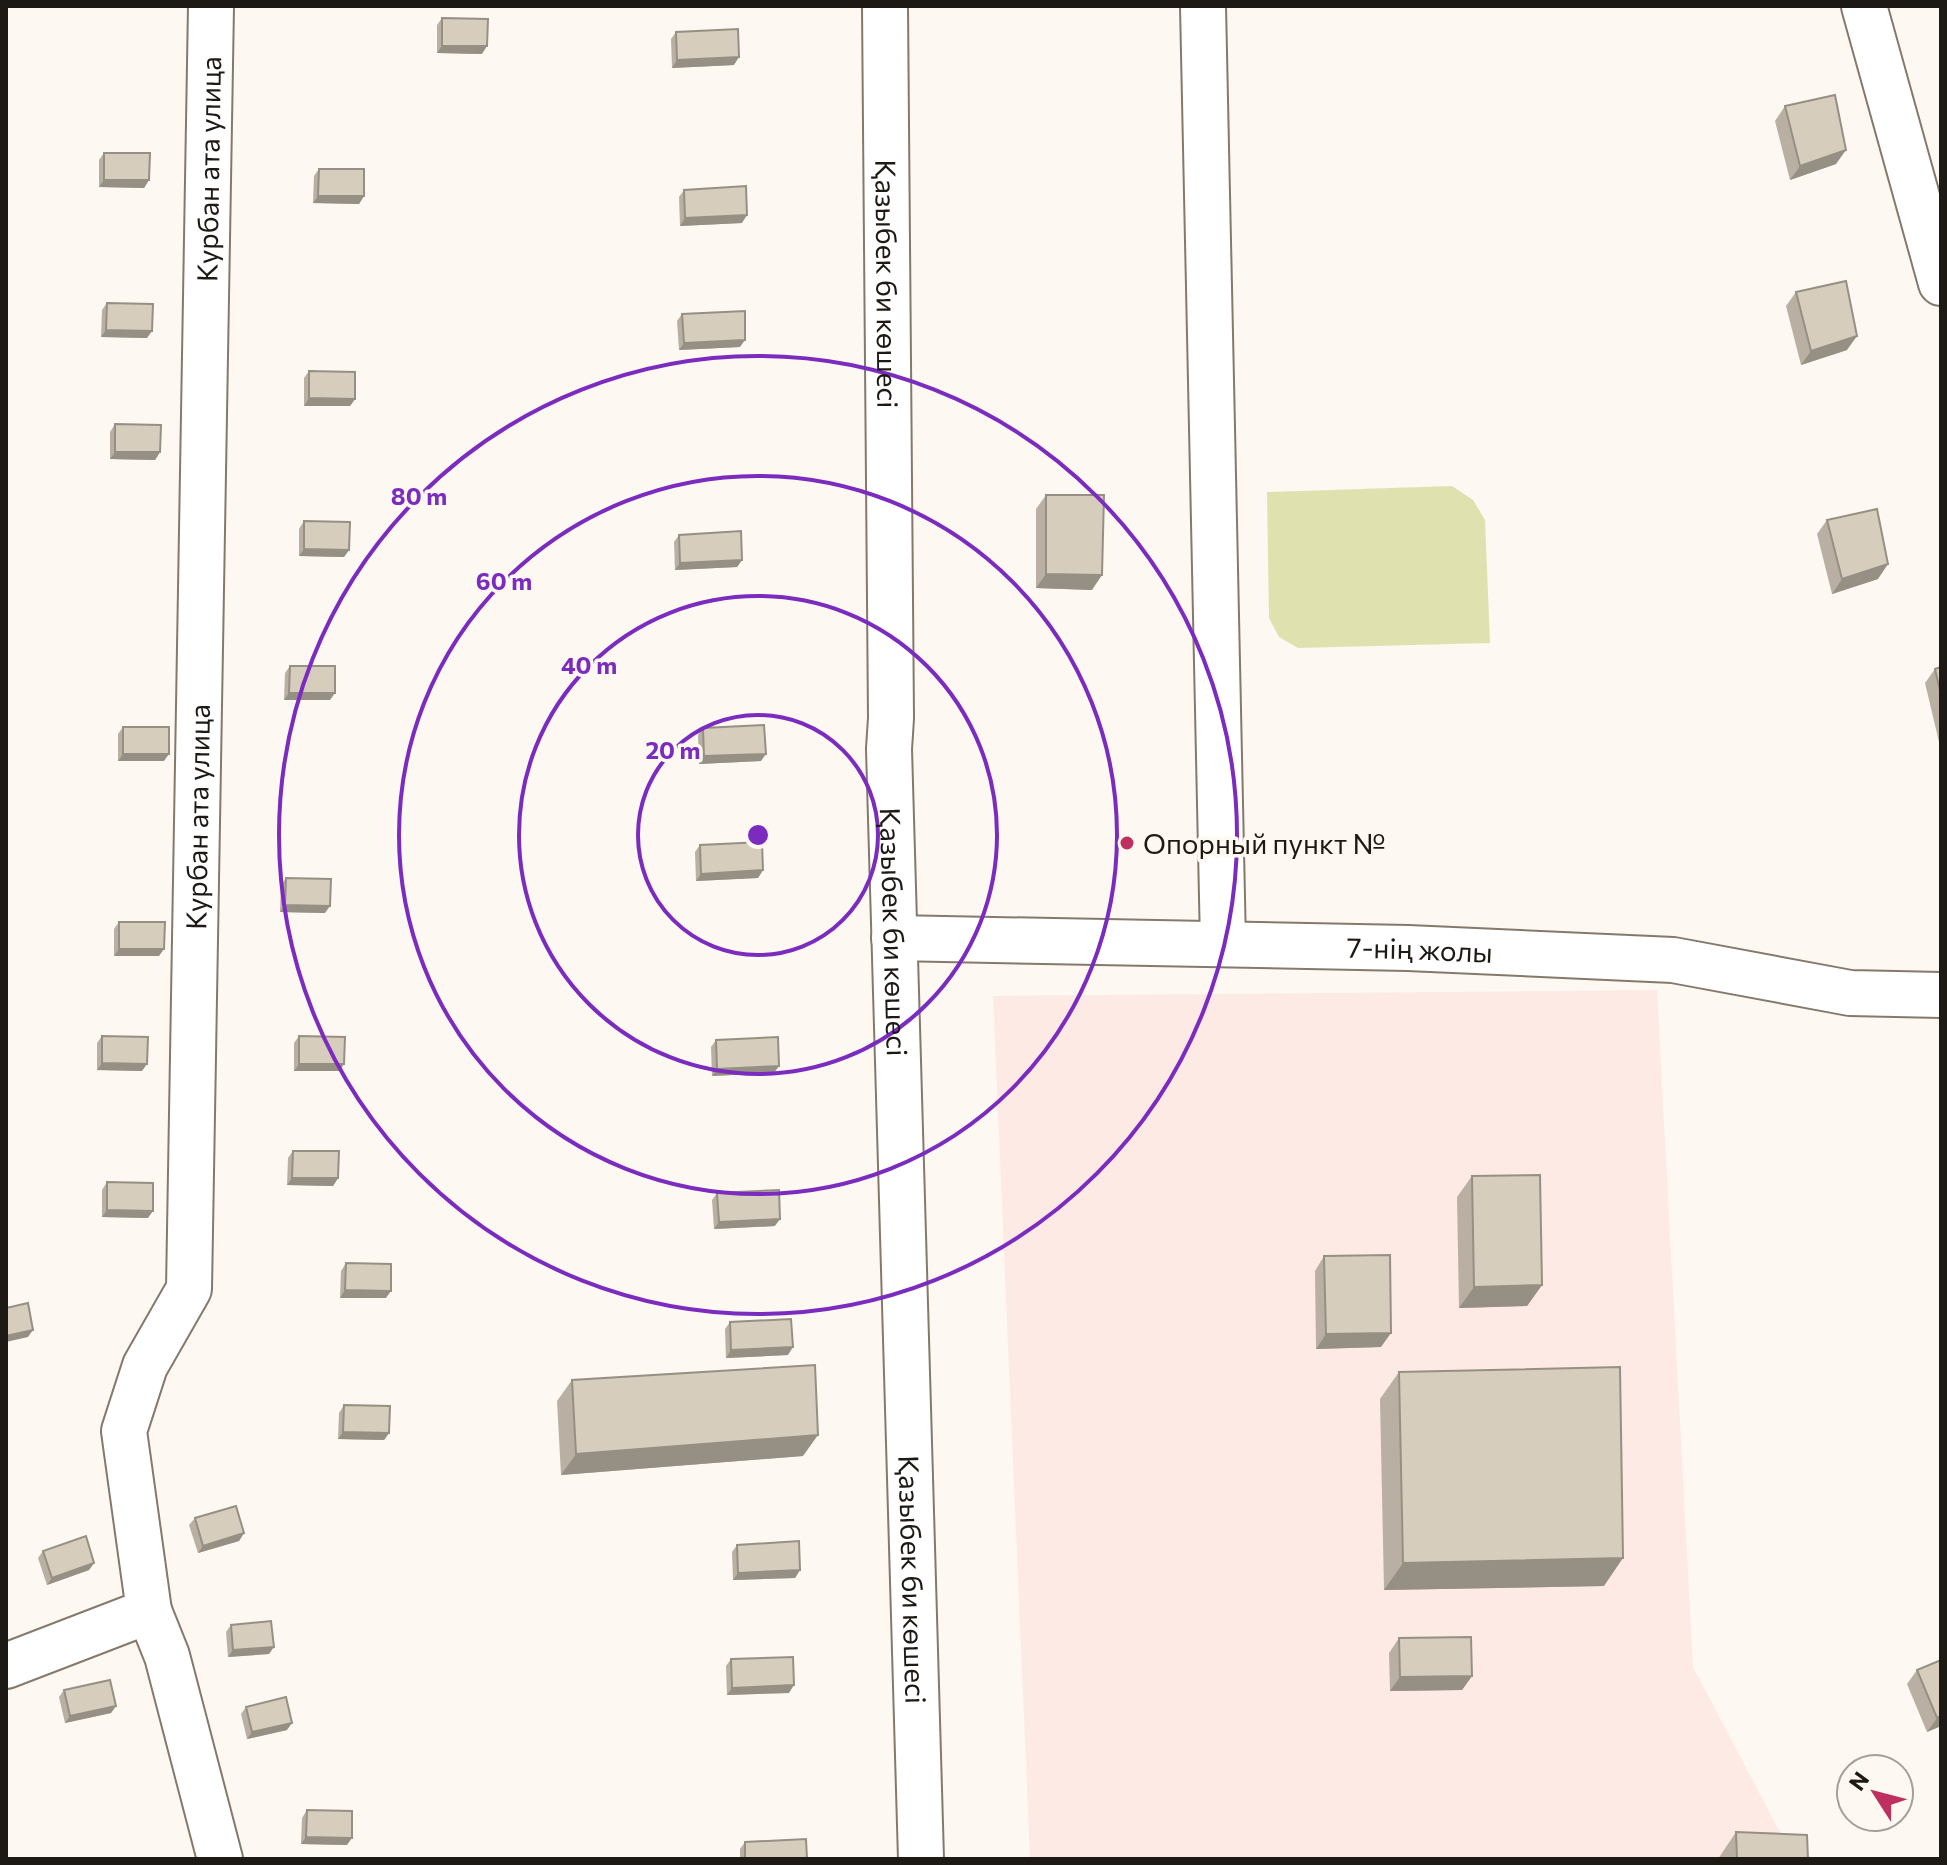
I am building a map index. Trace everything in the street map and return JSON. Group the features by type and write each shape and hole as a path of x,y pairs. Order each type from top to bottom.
{"street":[{"name":"Курбан ата улица","path":"211,6 189,1289 145,1366 124,1431 149,1611 167,1656 220,1859"},
{"name":"Қазыбек би көшесі","path":"885,6 889,749 921,1859"},
{"path":"1203,6 1223,944"},
{"path":"1864,6 1941,283"},
{"name":"7-нің жолы","path":"894,938 1408,948 1673,960 1850,993 1941,995"},
{"path":"6,1666 149,1611"}],"shaded area":[{"path":"1657,990 1693,1667 1794,1859 1030,1859 993,996"}],"green space":[{"path":"1452,486 1473,500 1485,520 1490,643 1298,648 1279,637 1269,618 1267,492"}],"building":[{"path":"442,18 488,19 487,46 442,46"},
{"path":"738,29 739,57 677,60 676,32"},
{"path":"1835,95 1846,150 1800,166 1785,106"},
{"path":"104,153 150,153 149,180 104,180"},
{"path":"319,169 364,169 364,196 318,196"},
{"path":"746,186 747,215 685,218 684,190"},
{"path":"1846,281 1857,336 1811,351 1796,292"},
{"path":"107,303 153,304 152,331 106,330"},
{"path":"745,311 745,340 684,343 682,314"},
{"path":"309,371 355,372 355,399 309,398"},
{"path":"115,424 161,425 160,452 115,452"},
{"path":"1046,495 1104,495 1102,575 1046,574"},
{"path":"1877,509 1888,564 1842,579 1827,520"},
{"path":"304,521 350,522 349,550 304,549"},
{"path":"741,531 742,560 680,563 679,535"},
{"path":"290,666 335,666 335,693 289,693"},
{"path":"1941,667 1941,695 1935,669"},
{"path":"764,725 766,754 704,756 703,728"},
{"path":"123,727 169,727 169,754 123,754"},
{"path":"762,842 763,870 701,874 700,845"},
{"path":"286,878 331,879 330,906 285,905"},
{"path":"119,922 165,922 164,949 119,949"},
{"path":"102,1036 148,1037 147,1064 102,1063"},
{"path":"299,1036 345,1037 344,1064 299,1064"},
{"path":"778,1037 779,1066 717,1069 716,1040"},
{"path":"293,1151 339,1151 338,1178 292,1178"},
{"path":"1540,1175 1542,1285 1474,1287 1472,1176"},
{"path":"107,1182 153,1183 153,1211 107,1210"},
{"path":"779,1190 780,1219 719,1222 717,1193"},
{"path":"1390,1255 1391,1333 1326,1334 1324,1256"},
{"path":"346,1263 391,1264 391,1291 345,1290"},
{"path":"28,1303 33,1330 6,1336 6,1308"},
{"path":"791,1319 793,1347 731,1350 730,1322"},
{"path":"815,1365 818,1435 576,1454 572,1380"},
{"path":"1620,1367 1623,1558 1403,1563 1399,1372"},
{"path":"344,1405 390,1406 389,1433 343,1432"},
{"path":"236,1506 244,1533 203,1546 195,1518"},
{"path":"86,1536 94,1563 52,1578 43,1551"},
{"path":"799,1541 800,1570 738,1573 737,1545"},
{"path":"271,1621 274,1647 233,1650 231,1625"},
{"path":"1471,1637 1472,1676 1400,1677 1399,1638"},
{"path":"793,1657 794,1685 732,1688 731,1659"},
{"path":"1941,1660 1941,1716 1937,1718 1917,1670"},
{"path":"110,1680 116,1706 70,1716 64,1690"},
{"path":"286,1697 292,1723 252,1732 246,1707"},
{"path":"307,1810 352,1811 352,1838 306,1837"},
{"path":"1736,1832 1807,1835 1808,1859 1737,1859"},
{"path":"806,1839 807,1859 745,1859 745,1842"}],"place":[{"name":"Опорный пункт №","path":"1127,843"}]}
